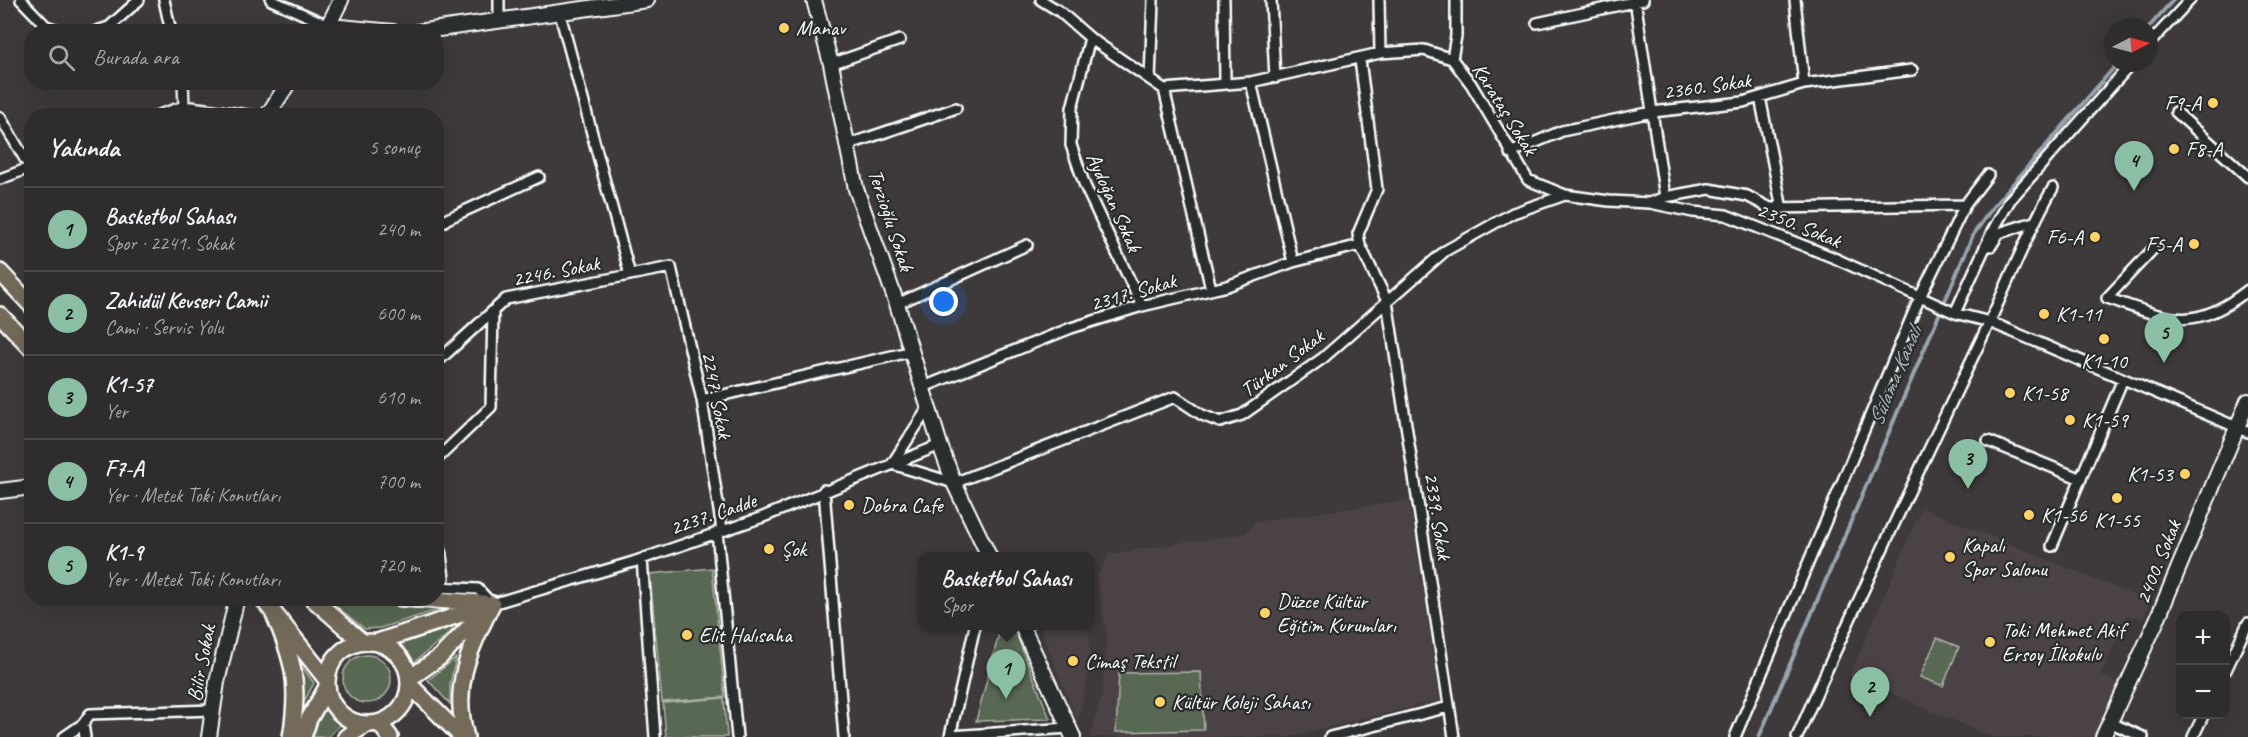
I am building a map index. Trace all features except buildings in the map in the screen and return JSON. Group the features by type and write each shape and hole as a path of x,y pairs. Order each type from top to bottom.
{"main road":[{"path":"0,272 24,296"},
{"path":"0,315 24,340"},
{"path":"444,601 492,604"},
{"path":"303,737 309,719 327,683 330,667 336,656 346,648 361,641 377,642 492,604"},
{"path":"346,737 373,723 391,717 400,708 410,682 440,657 492,604"},
{"path":"464,737 461,710 465,661 492,604"},
{"path":"268,606 327,683 330,698 344,717 373,723 390,737"},
{"path":"321,606 361,641"},
{"path":"273,612 295,671 296,707 291,737"},
{"path":"377,642 398,655 410,682 464,737"}],"street":[{"path":"21,0 44,24"},
{"path":"112,24 139,0"},
{"path":"164,0 169,24"},
{"path":"271,0 319,24"},
{"path":"329,24 341,0"},
{"path":"499,0 499,20"},
{"path":"444,28 560,14 615,2 647,0"},
{"name":"Terzioğlu Sokak","path":"814,0 831,64 856,189 897,304 909,352 940,445 954,483 987,552"},
{"path":"1041,0 1059,11 1090,38 1164,89 1211,289"},
{"path":"1150,79 1153,0"},
{"path":"1224,0 1225,83"},
{"path":"1271,0 1275,78"},
{"path":"1379,0 1380,53"},
{"path":"1452,59 1456,36 1456,0"},
{"path":"1795,0 1804,84"},
{"path":"2158,34 2190,0"},
{"path":"1538,23 1637,1 1665,197"},
{"path":"560,14 630,274"},
{"name":"Aydoğan Sokak","path":"1090,38 1072,108 1071,145 1085,186 1142,306"},
{"path":"831,64 900,40"},
{"name":"Karataş Sokak","path":"1164,89 1251,82 1360,60 1380,53 1424,50 1452,59 1471,84 1528,180 1565,195 1650,203 1665,197 1709,189 1747,196 1770,208 1965,205"},
{"path":"1360,60 1377,189 1358,234 1360,245 1387,301 1445,251 1513,213 1565,195"},
{"name":"2360. Sokak","path":"1510,153 1562,131 1652,112 1743,102 1804,84 1912,70"},
{"path":"1957,313 2010,200 2124,72"},
{"path":"1251,82 1293,262"},
{"path":"183,90 184,106"},
{"path":"272,108 284,90"},
{"path":"1760,97 1782,208"},
{"path":"178,108 184,106 198,108"},
{"path":"847,144 956,108"},
{"path":"2176,112 2248,177"},
{"path":"0,117 24,156"},
{"path":"0,179 24,170"},
{"path":"1735,737 1965,205 1988,175"},
{"path":"444,221 539,177"},
{"path":"1797,737 1876,559 1990,322 2034,222 2053,188"},
{"name":"2350. Sokak","path":"1650,203 1693,212 1726,215 1832,257 1957,313 1990,322 2242,429"},
{"path":"1957,313 1999,233 2034,222"},
{"path":"897,304 1027,245"},
{"name":"2317. Sokak","path":"921,388 1071,328 1142,306 1211,289 1293,262 1360,245"},
{"path":"2153,249 2107,298 2167,318 2198,319 2224,309 2248,290"},
{"name":"2246. Sokak","path":"444,356 506,298 671,267"},
{"name":"2247. Sokak","path":"671,267 702,400 720,531 737,737"},
{"name":"Türkan Sokak","path":"954,483 1175,397 1202,415 1220,422 1242,416 1323,357 1387,301"},
{"name":"2339. Sokak","path":"1387,301 1454,737"},
{"path":"444,452 491,407 493,311"},
{"path":"702,400 909,352"},
{"path":"2052,546 2123,379"},
{"name":"2400. Sokak","path":"2103,737 2242,429 2248,400"},
{"path":"928,408 892,464 954,483"},
{"path":"1988,441 2080,479"},
{"name":"2237. Cadde","path":"492,604 642,559 763,517 824,490 940,445"},
{"path":"0,491 24,488"},
{"path":"824,490 844,737"},
{"path":"642,559 655,737"},
{"path":"444,587 478,589 492,604"},
{"name":"Bilir Sokak","path":"208,737 234,606"},
{"path":"2228,665 2248,623"},
{"path":"974,630 948,737 1071,732 1024,630"},
{"path":"1330,737 1449,707"},
{"path":"64,737 83,724 90,714 213,710"},
{"path":"2193,737 2202,719"},
{"path":"2109,722 2143,737"},
{"path":"83,724 85,737"}],"shaded area":[{"name":"Düzce Kültür Eğitim Kurumları","path":"1409,500 1440,700 1287,737 1090,737 1102,696 1107,638 1097,578 1109,554 1246,533 1255,522"},
{"name":"Toki Mehmet Akif Ersoy İlkokulu","path":"1922,508 2150,602 2143,618 2127,615 2100,675 2118,683 2094,737 1992,737 1850,675"},
{"name":"Cimaş Tekstil","path":"1041,630 1088,630 1091,661 1078,721"}],"green space":[{"name":"Elit Halısaha","path":"712,568 725,697 662,702 650,574"},
{"path":"336,606 444,608 380,628 365,629"},
{"path":"452,627 453,630 413,663 400,644"},
{"path":"1000,630 1015,630 1050,719 976,721"},
{"path":"1937,638 1959,647 1943,686 1920,677"},
{"path":"367,655 384,662 391,679 384,696 367,703 350,696 343,679 350,662"},
{"path":"456,658 450,684 450,704 428,680"},
{"path":"298,661 314,683 304,702"},
{"name":"Kültür Koleji Sahası","path":"1201,672 1204,730 1116,732 1119,673"},
{"path":"724,698 727,737 666,737 663,703"},
{"path":"325,707 342,723 328,737 310,737"}],"waterway":[{"name":"Sulama Kanalı","path":"2157,18 2173,0"},
{"name":"Sulama Kanalı","path":"1759,737 1973,235 1992,208 2110,72"}],"place":[{"name":"Manav","path":"784,28"},
{"name":"F9-A","path":"2213,103"},
{"name":"F8-A","path":"2174,149"},
{"name":"F7-A","path":"2134,191"},
{"name":"F6-A","path":"2095,237"},
{"name":"F5-A","path":"2194,244"},
{"name":"K1-11","path":"2044,314"},
{"name":"K1-10","path":"2104,339"},
{"name":"K1-9","path":"2164,363"},
{"name":"K1-58","path":"2010,393"},
{"name":"K1-59","path":"2070,420"},
{"name":"K1-53","path":"2185,474"},
{"name":"K1-57","path":"1968,489"},
{"name":"K1-55","path":"2117,498"},
{"name":"Dobra Cafe","path":"849,505"},
{"name":"K1-56","path":"2029,515"},
{"name":"Şok","path":"769,549"},
{"name":"Kapalı Spor Salonu","path":"1950,557"},
{"name":"Düzce Kültür Eğitim Kurumları","path":"1265,613"},
{"name":"Elit Halısaha","path":"687,635"},
{"name":"Toki Mehmet Akif Ersoy İlkokulu","path":"1990,642"},
{"name":"Cimaş Tekstil","path":"1073,661"},
{"name":"Basketbol Sahası","path":"1006,699"},
{"name":"Kültür Koleji Sahası","path":"1160,702"},
{"name":"Zahidül Kevseri Camii","path":"1870,717"}]}
